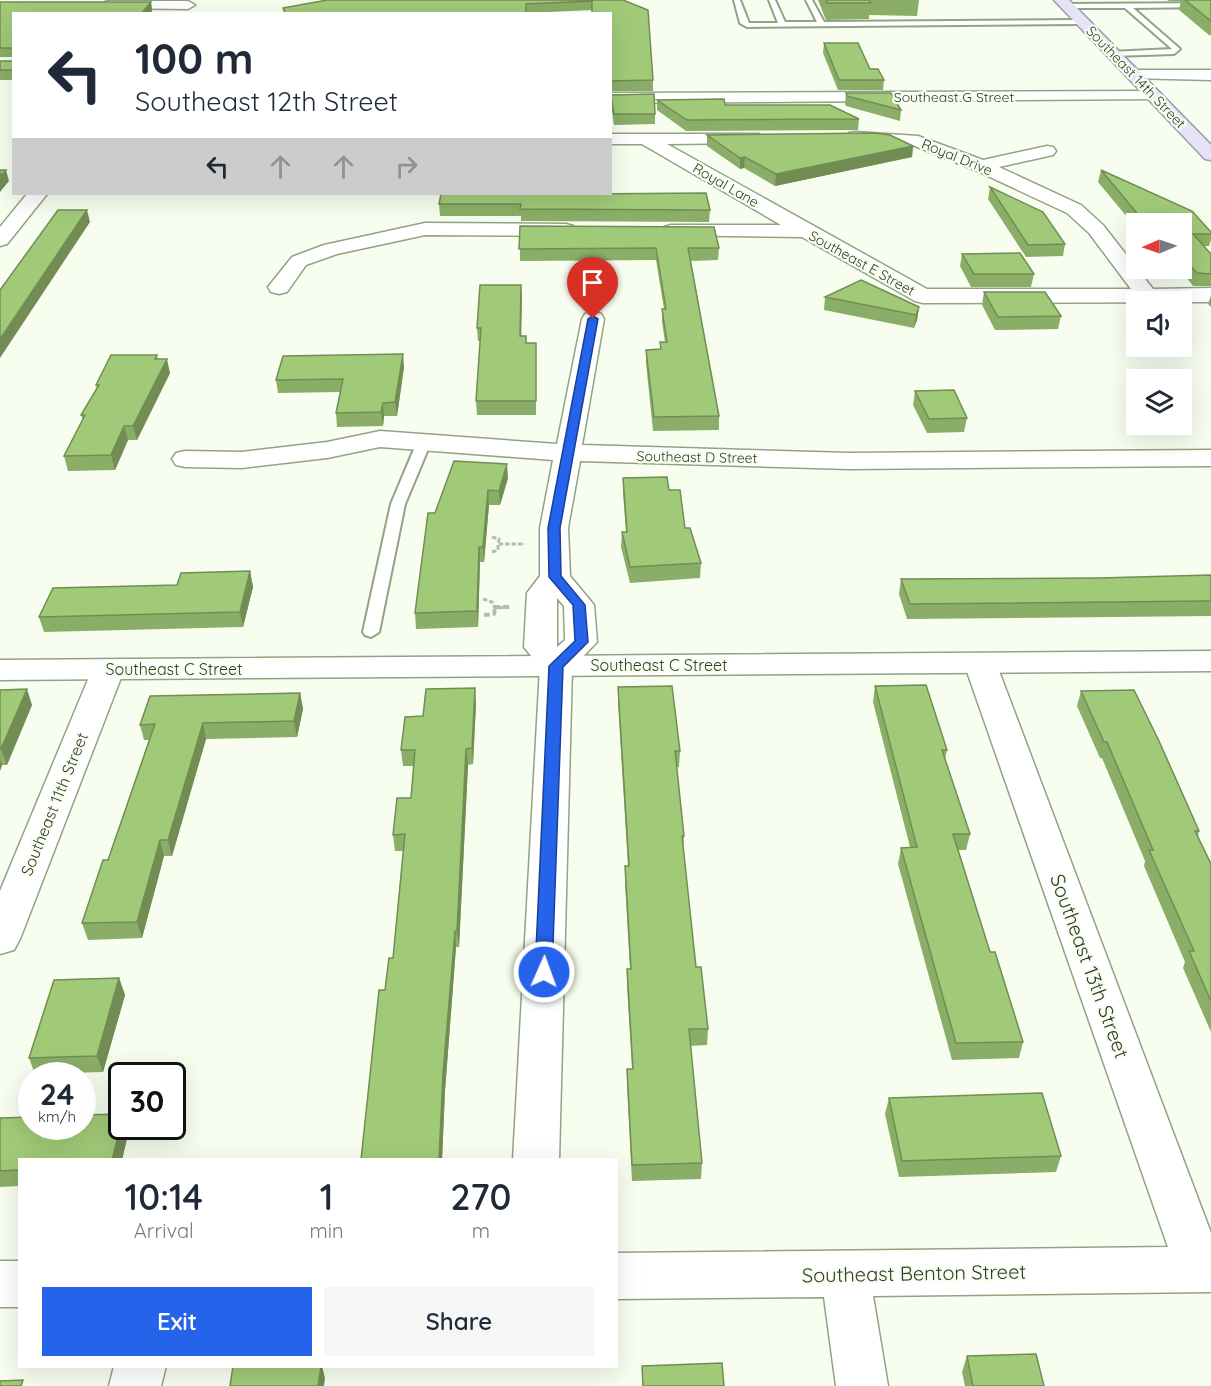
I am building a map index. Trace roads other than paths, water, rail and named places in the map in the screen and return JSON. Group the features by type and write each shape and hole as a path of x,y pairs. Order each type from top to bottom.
{"main road":[{"name":"Southeast 14th Street","path":"1064,3 1211,155"}],"street":[{"path":"94,5 187,6"},
{"path":"1134,75 1211,75"},
{"name":"Southeast G Street","path":"612,98 1154,96"},
{"name":"Royal Drive","path":"839,137 918,141 981,166 1074,209 1096,229 1144,291"},
{"path":"612,139 771,138"},
{"name":"Royal Lane","path":"645,139 806,231"},
{"path":"981,166 1047,151"},
{"path":"0,240 36,195"},
{"path":"279,287 299,261 331,249 425,229 592,230"},
{"name":"Southeast E Street","path":"651,230 806,231 922,296 1126,295"},
{"name":"Southeast E Street","path":"1192,295 1211,295"},
{"path":"536,1158 556,666 581,642 579,605 555,577 554,528 593,319"},
{"name":"Southeast D Street","path":"185,459 242,460 327,450 380,439 569,453 849,461 1211,458"},
{"name":"Southeast C Street","path":"0,670 1211,661"},
{"name":"Southeast 13th Street","path":"980,663 1205,1269"},
{"name":"Southeast 11th Street","path":"0,939 108,670"},
{"name":"Southeast Benton Street","path":"618,1276 1205,1269"},
{"path":"845,1274 862,1386"},
{"path":"0,1284 18,1284"},
{"path":"135,1386 140,1368"}],"lane":[{"path":"737,0 744,23 1082,22"},
{"path":"772,0 782,24"},
{"path":"808,0 821,24"},
{"path":"1064,3 1127,6 1211,5"},
{"path":"1113,54 1165,53 1174,52 1176,49 1127,6"},
{"path":"371,632 398,504 424,442"}]}
